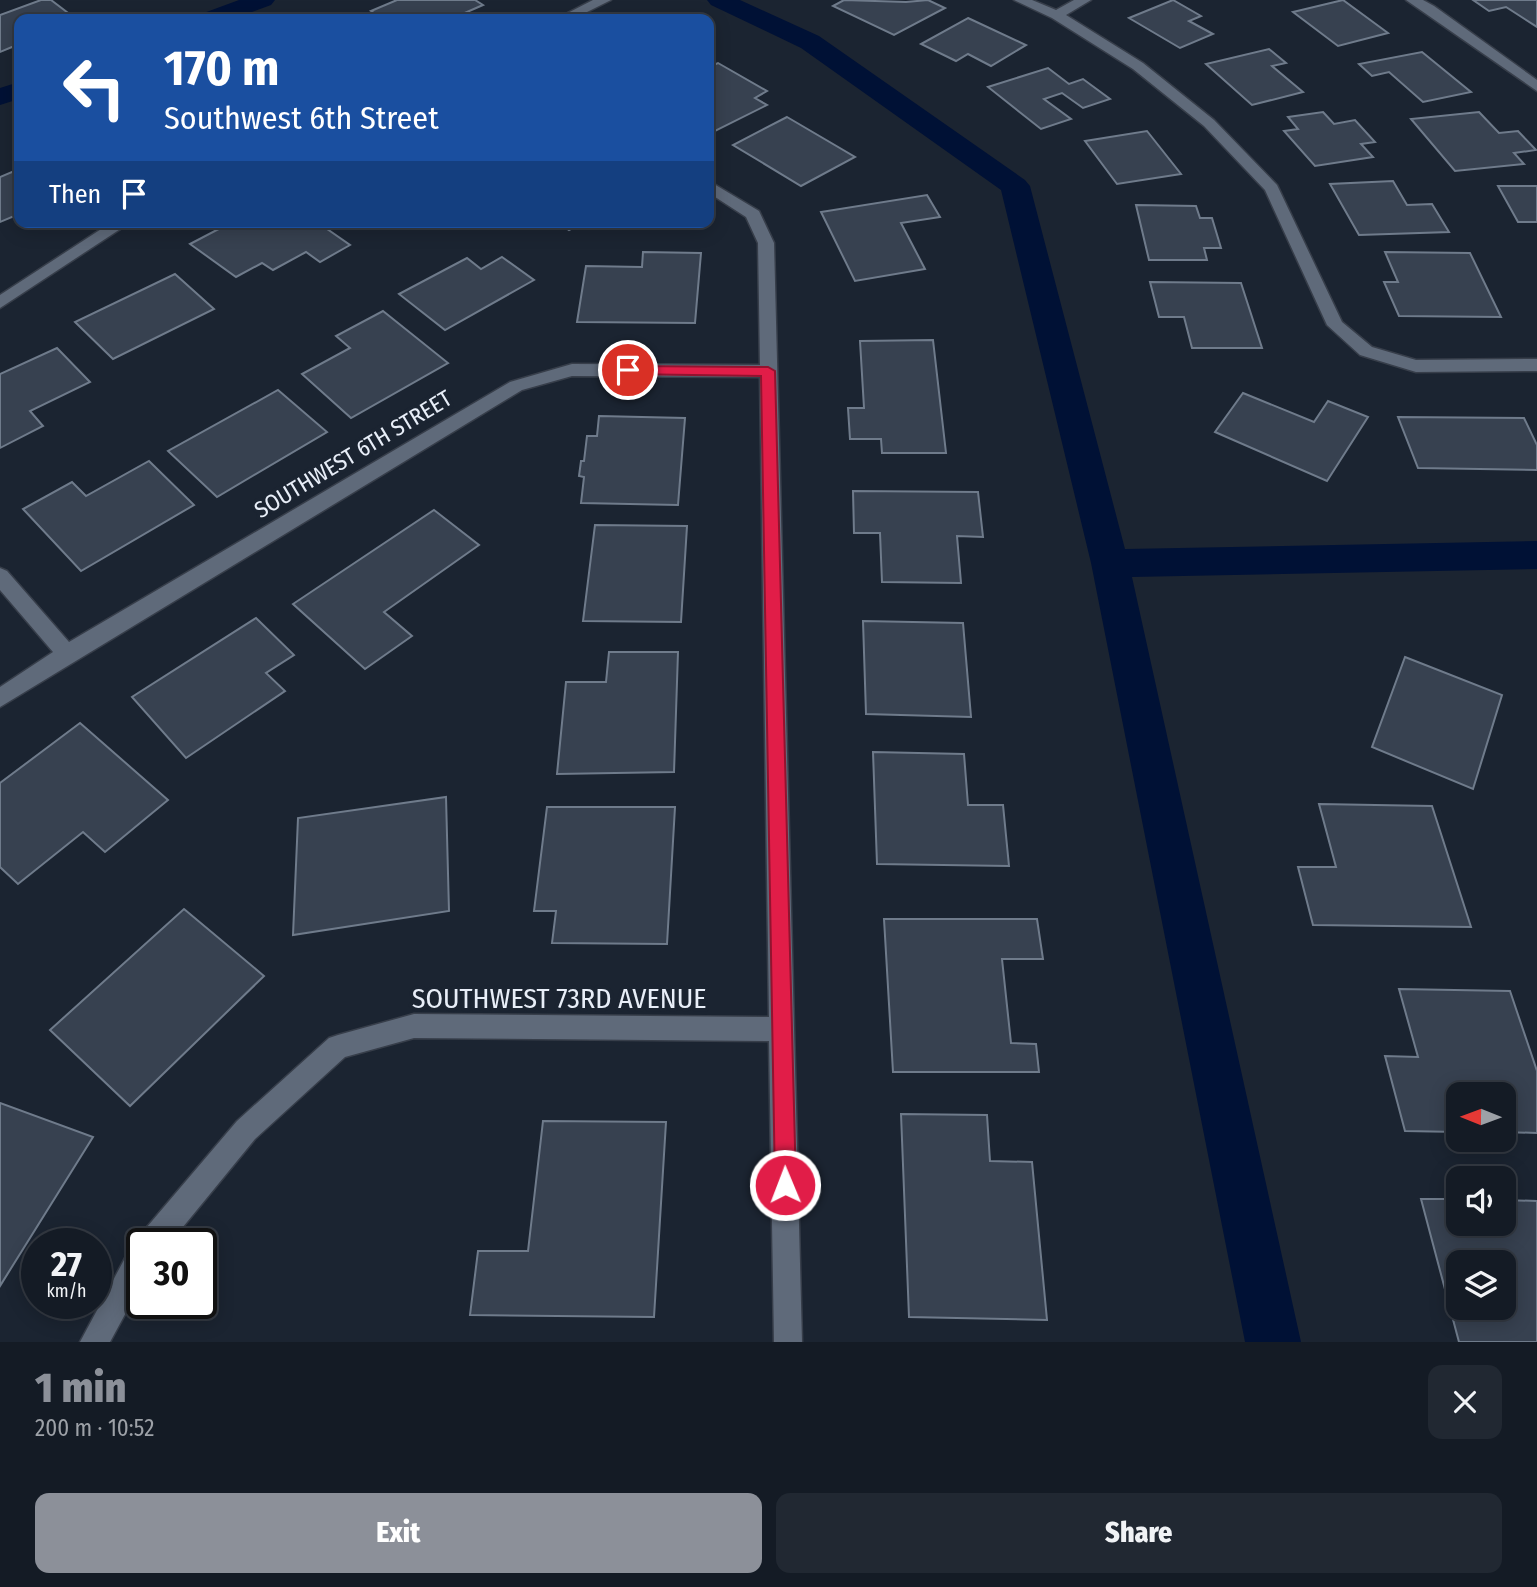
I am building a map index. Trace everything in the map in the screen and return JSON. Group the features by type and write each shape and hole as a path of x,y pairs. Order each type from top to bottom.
{"street":[{"path":"574,14 604,0"},
{"path":"1021,0 1057,15 1138,66 1199,114 1272,188 1335,325 1366,352 1416,366 1537,365"},
{"path":"1057,15 1084,0"},
{"path":"1413,0 1537,87"},
{"path":"714,189 753,214 765,243 788,1342"},
{"path":"0,303 114,228"},
{"name":"SOUTHWEST 6TH STREET","path":"0,698 67,654 516,386 572,370 768,371"},
{"path":"0,576 67,654"},
{"name":"SOUTHWEST 73RD AVENUE","path":"164,1228 246,1130 338,1047 414,1027 783,1029"},
{"path":"94,1342 126,1284"}],"building":[{"path":"41,0 51,0 69,14 14,14 14,49 12,47 0,52 0,15"},
{"path":"397,0 475,0 483,5 462,14 376,14 371,11"},
{"path":"844,0 928,0 945,8 894,35 833,6"},
{"path":"1173,0 1201,16 1189,21 1213,34 1180,48 1129,18"},
{"path":"1343,0 1388,33 1338,46 1293,12"},
{"path":"1473,0 1537,0 1537,27 1506,7 1489,11"},
{"path":"968,18 1026,45 991,66 968,54 956,61 921,44"},
{"path":"1269,49 1286,63 1272,66 1303,92 1252,105 1206,64"},
{"path":"1422,52 1471,92 1423,102 1389,72 1372,76 1359,64"},
{"path":"718,63 767,91 755,98 767,105 714,132 714,65"},
{"path":"1048,68 1069,84 1083,79 1110,99 1083,108 1062,93 1044,99 1071,119 1041,129 988,87"},
{"path":"1323,112 1334,124 1355,120 1375,142 1361,144 1373,157 1315,166 1284,131 1298,129 1288,117"},
{"path":"1479,112 1499,133 1518,131 1536,150 1514,153 1524,164 1455,171 1411,119"},
{"path":"787,117 855,157 801,186 733,145"},
{"path":"1147,131 1181,174 1117,184 1085,141"},
{"path":"14,171 14,216 0,222 0,177"},
{"path":"1393,181 1407,205 1432,204 1449,232 1359,235 1330,184"},
{"path":"1498,186 1537,186 1537,222 1518,222"},
{"path":"927,195 940,217 901,223 925,269 855,281 821,212"},
{"path":"1136,205 1196,206 1200,218 1212,218 1221,248 1204,248 1207,260 1149,260"},
{"path":"221,228 326,228 350,245 320,262 306,252 273,270 262,263 236,277 190,244"},
{"path":"643,252 701,253 695,323 577,322 586,266 642,267"},
{"path":"1385,252 1470,253 1501,317 1399,316 1384,282 1398,282"},
{"path":"502,257 534,280 445,330 399,294 467,258 481,269"},
{"path":"175,274 214,309 113,359 75,322"},
{"path":"1150,282 1241,283 1262,348 1192,348 1184,317 1159,317"},
{"path":"383,311 448,363 351,418 302,374 350,348 336,336"},
{"path":"933,340 946,453 882,453 881,439 850,439 848,408 864,408 860,341"},
{"path":"57,348 90,382 30,411 43,426 0,448 0,374"},
{"path":"278,390 327,432 217,497 168,451"},
{"path":"1243,393 1314,422 1328,401 1368,417 1327,481 1215,432"},
{"path":"599,416 685,418 678,505 581,503 584,477 579,476 581,461 584,461 587,436 597,436"},
{"path":"1398,417 1524,418 1537,445 1537,470 1418,468"},
{"path":"149,461 194,505 81,571 23,509 72,482 86,496"},
{"path":"853,491 978,492 983,537 957,536 961,583 882,582 880,533 854,533"},
{"path":"434,510 479,545 384,612 412,636 365,669 293,604"},
{"path":"595,525 687,526 681,622 583,621"},
{"path":"256,618 294,655 266,673 285,691 186,758 132,697"},
{"path":"863,621 963,623 971,717 866,714"},
{"path":"609,652 678,652 674,772 557,774 566,682 606,682"},
{"path":"1405,657 1502,695 1473,789 1372,747"},
{"path":"80,723 168,800 105,852 83,832 18,884 0,867 0,783"},
{"path":"873,752 964,754 968,805 1003,805 1009,866 877,864"},
{"path":"446,797 449,911 293,935 298,818"},
{"path":"1319,804 1432,806 1471,927 1313,925 1298,867 1336,867"},
{"path":"547,807 675,807 667,944 552,943 556,911 534,911"},
{"path":"184,909 264,976 130,1106 50,1030"},
{"path":"884,919 1037,919 1043,959 1002,959 1011,1043 1036,1044 1039,1072 893,1072"},
{"path":"1399,989 1510,991 1537,1071 1537,1133 1516,1132 1516,1082 1446,1082 1446,1132 1405,1131 1385,1056 1418,1057"},
{"path":"0,1103 93,1137 36,1228 21,1228 21,1252 0,1286"},
{"path":"901,1114 987,1115 990,1161 1032,1162 1047,1320 909,1317"},
{"path":"543,1121 666,1122 654,1317 470,1315 478,1251 528,1251"},
{"path":"1421,1199 1446,1199 1446,1236 1516,1236 1516,1200 1537,1201 1537,1342 1459,1342 1453,1320 1516,1320 1516,1250 1446,1250 1446,1293"}],"waterway":[{"path":"224,14 262,0"},
{"path":"720,0 810,42 1015,186 1110,563"},
{"path":"0,97 14,92"},
{"path":"1110,563 1537,555"},
{"path":"1110,563 1273,1342"}],"route":[{"path":"628,370 768,371 785,1185"}]}
